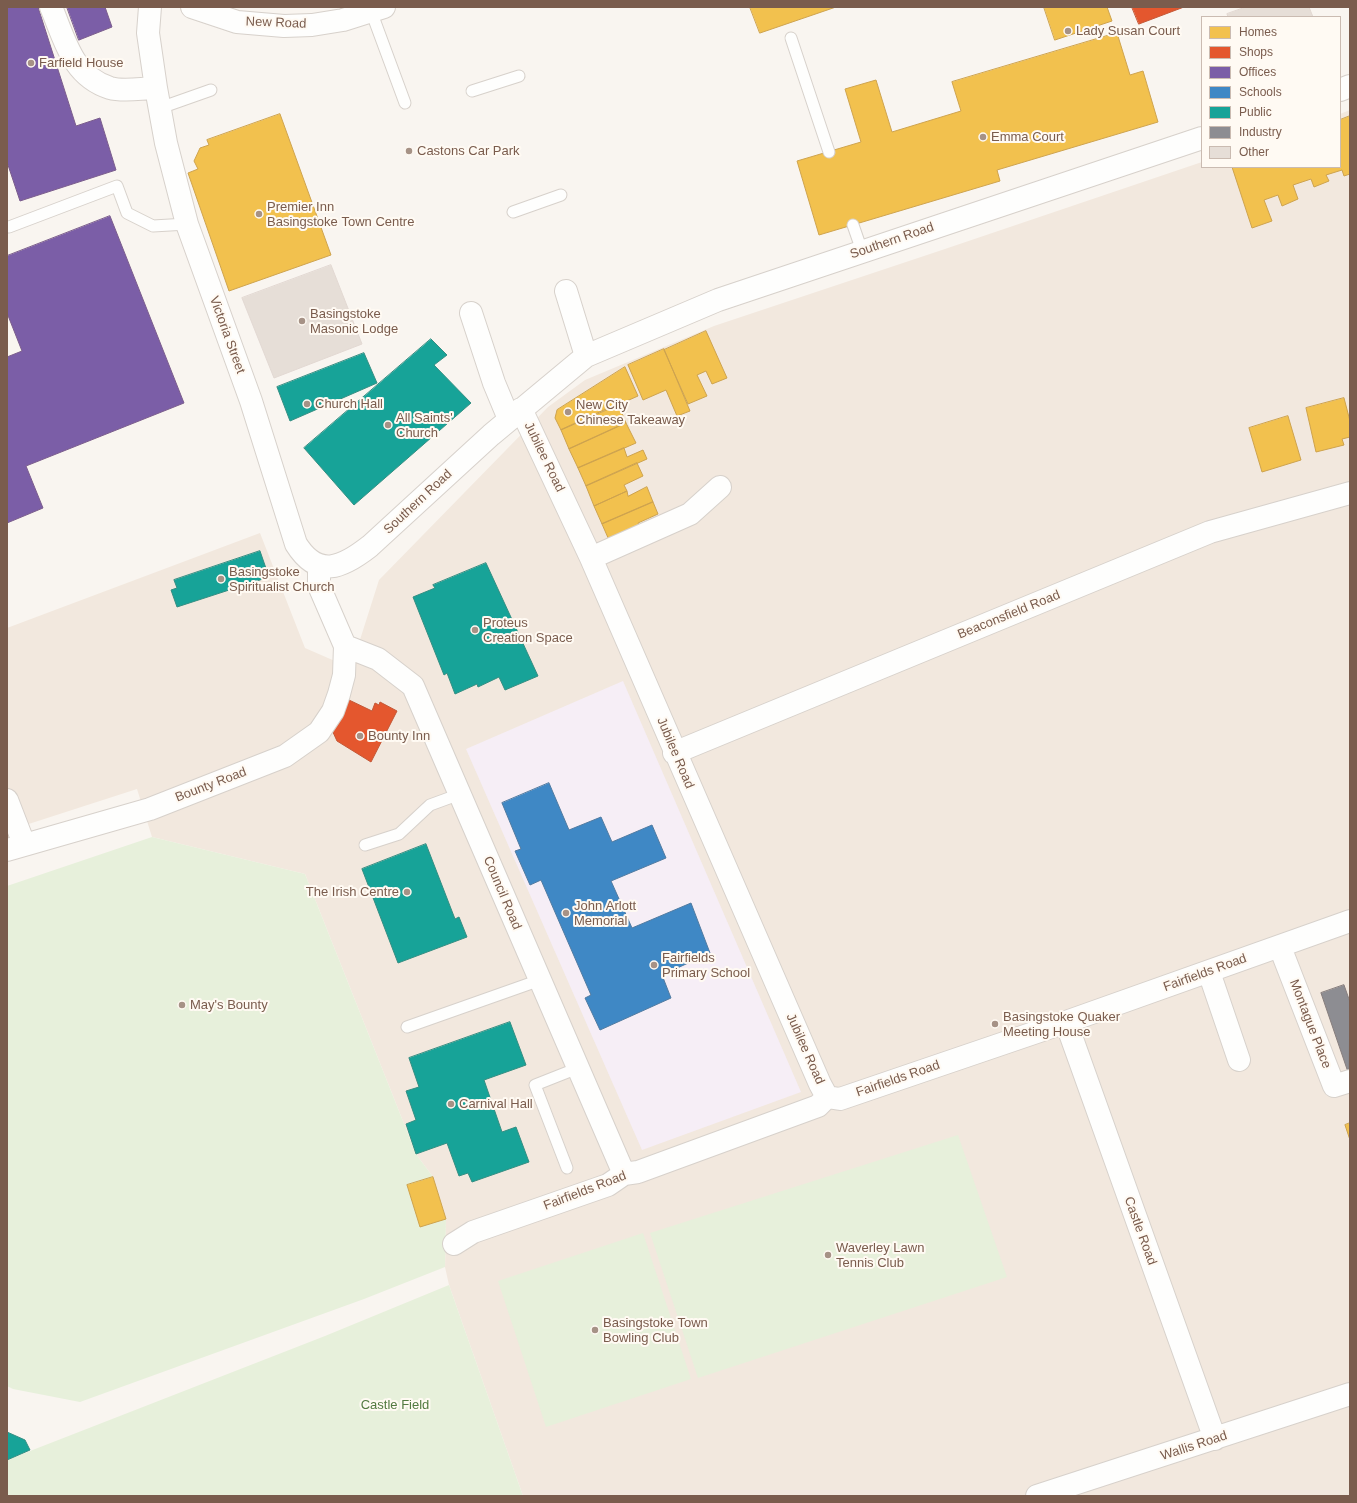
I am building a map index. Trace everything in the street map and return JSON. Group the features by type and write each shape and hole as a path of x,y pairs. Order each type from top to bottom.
{"street":[{"path":"52,7 68,48 78,67 87,77 111,88 158,98"},
{"name":"Victoria Street","path":"150,7 148,33 158,98 166,143 187,224 251,401 296,544 306,559 319,565"},
{"name":"New Road","path":"192,7 237,22 284,26 312,25 335,21 378,9"},
{"name":"Southern Road","path":"319,565 328,567 339,565 360,554 515,414 586,356 718,300 1201,138"},
{"path":"566,291 586,356"},
{"path":"471,313 494,383 515,414"},
{"name":"Jubilee Road","path":"515,414 591,558 674,752 820,1084 828,1097"},
{"path":"591,558 690,514 720,487"},
{"name":"Beaconsfield Road","path":"674,752 1210,532 1350,493"},
{"path":"319,565 319,586 345,646"},
{"name":"Council Road","path":"345,646 378,659 413,686 624,1174"},
{"name":"Bounty Road","path":"16,847 150,809 286,756 319,732 333,710 344,675 345,646"},
{"path":"7,800 16,847"},
{"name":"Fairfields Road","path":"454,1244 473,1232 608,1185 624,1174 638,1172 818,1106 828,1097 840,1099 1066,1022 1350,921"},
{"name":"Montague Place","path":"1280,947 1334,1086 1350,1081"},
{"path":"1209,972 1239,1060"},
{"name":"Castle Road","path":"1066,1022 1215,1439"},
{"name":"Wallis Road","path":"1037,1496 1350,1394"}],"lane":[{"path":"378,9 405,103"},
{"path":"790,38 829,152"},
{"path":"472,91 520,76"},
{"path":"158,98 211,90"},
{"path":"9,227 117,186 127,213 154,226 187,224"},
{"path":"513,212 561,195"},
{"path":"853,225 862,251"},
{"path":"365,845 399,834 430,805 460,794"},
{"path":"407,1027 540,980"},
{"path":"568,1168 536,1085 578,1068"}],"shaded area":[{"path":"1350,110 1350,1496 523,1496 449,1285 445,1267 446,1219 433,1177 416,1154 305,874 152,837 137,789 7,831 7,628 260,533 305,648 351,668 379,580 548,407 585,380 714,326 1201,162 1201,168 1341,168 1341,114"},
{"name":"Fairfields Primary School","path":"623,681 801,1092 642,1150 466,749"}],"green space":[{"name":"May's Bounty","path":"152,837 305,874 416,1154 433,1177 446,1219 445,1267 364,1299 80,1402 13,1389 7,1386 7,886"},
{"name":"Waverley Lawn Tennis Club","path":"958,1135 1007,1277 698,1378 650,1233"},
{"name":"Basingstoke Town Bowling Club","path":"643,1233 691,1379 546,1427 498,1281"},
{"name":"Castle Field","path":"449,1285 523,1496 7,1496 7,1460 325,1336"}],"building: Homes":[{"path":"750,7 836,7 760,33"},
{"name":"Lady Susan Court","path":"1044,7 1107,7 1112,21 1055,40"},
{"name":"Emma Court","path":"1117,33 1130,75 1143,71 1158,122 997,170 1000,181 819,235 797,161 861,142 845,89 876,80 892,132 961,111 952,82"},
{"name":"Premier Inn Basingstoke Town Centre","path":"280,114 331,255 229,291 188,173 198,169 194,161 200,148 209,145 207,140"},
{"path":"1350,116 1350,174 1344,176 1342,170 1326,175 1329,181 1314,187 1311,179 1293,185 1298,199 1282,206 1278,195 1264,200 1272,221 1252,228 1232,168 1341,168 1341,120"},
{"path":"706,331 727,378 712,384 706,371 697,375 707,396 688,404 664,350"},
{"path":"664,349 690,411 677,416 666,390 643,400 628,365"},
{"path":"625,367 638,396 561,430 555,418 557,410"},
{"path":"1344,398 1350,421 1350,437 1342,439 1344,445 1316,452 1306,408"},
{"path":"618,404 626,423 569,449 561,430"},
{"path":"1288,416 1301,460 1262,472 1249,428"},
{"path":"626,423 636,443 578,468 569,449"},
{"path":"624,448 627,457 643,450 647,459 586,486 578,468"},
{"path":"637,463 643,476 624,485 627,491 594,506 586,486"},
{"path":"647,487 653,502 602,524 594,506 627,491 628,496"},
{"path":"653,502 658,514 638,523 640,527 609,540 602,524"},
{"path":"1350,1123 1350,1140 1345,1125"},
{"path":"433,1177 446,1219 420,1227 407,1185"}],"building: Shops":[{"path":"1132,7 1184,7 1139,24"},
{"name":"Bounty Inn","path":"349,700 372,711 375,703 379,705 380,702 397,711 371,762 337,741 332,730"}],"building: Offices":[{"name":"Farfield House","path":"7,7 38,7 76,126 100,118 116,170 20,201 7,162"},
{"path":"67,7 105,7 112,27 79,40"},
{"path":"110,216 184,403 26,466 43,508 7,523 7,357 22,351 7,313 7,256"}],"building: Schools":[{"name":"Fairfields Primary School","path":"549,783 569,830 601,817 612,842 652,825 666,858 611,881 632,928 691,903 710,953 662,975 671,998 600,1030 585,998 591,995 541,880 530,885 515,851 521,849 502,803"}],"building: Public":[{"name":"All Saints' Church","path":"431,339 447,355 434,365 471,403 354,505 304,448"},
{"name":"Church Hall","path":"364,353 377,383 290,421 277,387"},
{"name":"Basingstoke Spiritualist Church","path":"260,551 269,577 177,607 171,590 177,588 174,580"},
{"path":"486,563 538,676 505,690 499,677 478,687 477,684 455,694 447,673 444,675 413,597 435,588 433,585"},
{"name":"The Irish Centre","path":"426,844 455,919 459,917 467,937 398,963 362,869"},
{"name":"Carnival Hall","path":"510,1022 526,1065 484,1080 502,1132 516,1127 529,1162 472,1182 468,1173 459,1176 447,1143 416,1154 406,1124 416,1120 406,1091 419,1087 409,1058"},
{"path":"7,1432 25,1440 30,1450 7,1460"}],"building: Industry":[{"path":"1344,985 1350,1002 1349,1075 1321,993"}],"building: Other":[{"path":"1246,7 1309,7 1313,16 1228,16 1227,14"},
{"name":"Basingstoke Masonic Lodge","path":"331,265 362,344 274,378 242,298"}],"place":[{"name":"Lady Susan Court","path":"1068,31"},
{"name":"Farfield House","path":"31,63"},
{"name":"Emma Court","path":"983,137"},
{"name":"Castons Car Park","path":"409,151"},
{"name":"Premier Inn Basingstoke Town Centre","path":"259,214"},
{"name":"Basingstoke Masonic Lodge","path":"302,321"},
{"name":"Church Hall","path":"307,404"},
{"name":"New City Chinese Takeaway","path":"568,412"},
{"name":"All Saints' Church","path":"388,425"},
{"name":"Basingstoke Spiritualist Church","path":"221,579"},
{"name":"Proteus Creation Space","path":"475,630"},
{"name":"Bounty Inn","path":"360,736"},
{"name":"The Irish Centre","path":"407,892"},
{"name":"John Arlott Memorial","path":"566,913"},
{"name":"Fairfields Primary School","path":"654,965"},
{"name":"May's Bounty","path":"182,1005"},
{"name":"Basingstoke Quaker Meeting House","path":"995,1024"},
{"name":"Carnival Hall","path":"451,1104"},
{"name":"Waverley Lawn Tennis Club","path":"828,1255"},
{"name":"Basingstoke Town Bowling Club","path":"595,1330"}]}
